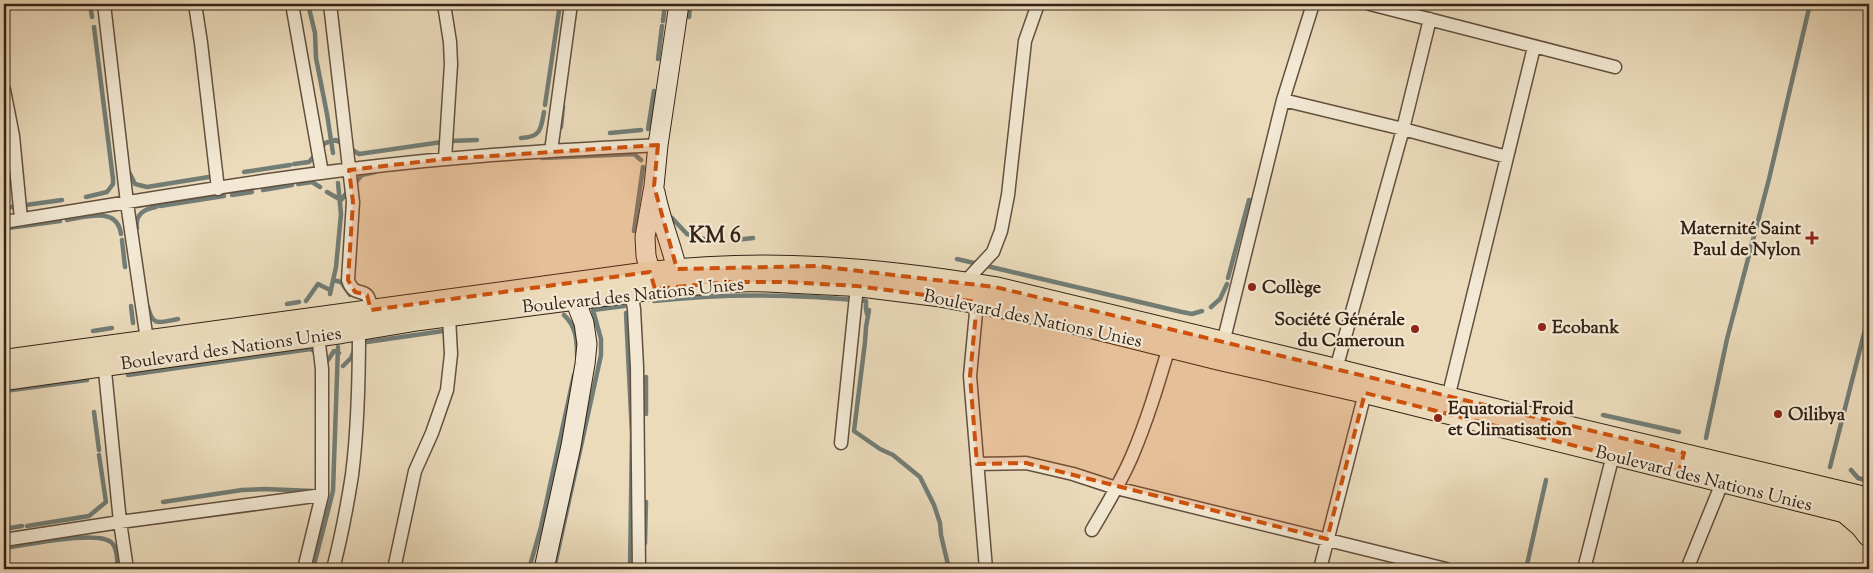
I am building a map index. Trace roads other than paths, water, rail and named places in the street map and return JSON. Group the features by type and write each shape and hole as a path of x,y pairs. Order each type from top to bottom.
{"highway":[{"path":"1859,516 1869,534"}],"main road":[{"name":"Boulevard des Nations Unies","path":"4,380 104,356 371,310 629,284 678,277 721,265 817,266 995,287 1365,393 1613,456 1682,462 1788,478 1869,498"},
{"name":"Boulevard des Nations Unies","path":"678,277 727,282 755,281 857,286 977,302 1169,347 1221,351 1336,369 1682,462 1722,484 1859,516"},
{"name":"Boulevard des Nations Unies","path":"148,349 318,336 420,320 449,318 572,291"},
{"name":"Boulevard des Nations Unies","path":"4,360 104,356"},
{"path":"1784,498 1788,478"}],"street":[{"path":"104,4 127,203 148,349"},
{"path":"195,4 204,64 218,189"},
{"path":"292,4 322,173"},
{"path":"330,4 353,202 348,280 355,292 367,294 370,299 371,310"},
{"path":"444,4 450,42 451,64 445,159"},
{"path":"551,150 571,4"},
{"path":"652,280 646,256 645,237 654,186 658,145 679,4"},
{"path":"965,282 993,252 1001,231 1008,195 1025,41 1038,4"},
{"path":"1221,351 1283,100 1313,4"},
{"path":"1370,4 1615,67"},
{"path":"1336,369 1403,130 1430,19"},
{"path":"1448,398 1534,47"},
{"path":"4,90 13,136 22,219"},
{"path":"1283,100 1507,158"},
{"path":"4,222 322,173 445,159 551,150 658,145"},
{"path":"654,186 678,277"},
{"path":"629,284 634,309 637,367 639,569"},
{"path":"842,443 857,286"},
{"path":"544,569 572,446 585,364 584,323 572,291"},
{"path":"977,302 970,376 986,569"},
{"path":"394,569 415,471 439,416 447,390 450,354 449,318"},
{"path":"334,569 352,473 359,376 359,330"},
{"path":"304,569 322,496 322,379 318,336"},
{"path":"1092,530 1132,456 1151,406 1169,347"},
{"path":"104,356 120,522 127,569"},
{"path":"1320,569 1365,393"},
{"path":"1584,569 1613,456"},
{"path":"977,464 1026,463 1073,474 1116,488 1446,569"},
{"path":"1687,569 1722,484"},
{"path":"4,540 120,522 322,496"}],"waterway":[{"path":"90,4 92,17"},
{"path":"308,4 315,33 316,58 333,153"},
{"path":"545,105 560,4"},
{"path":"663,21 665,4"},
{"path":"1706,438 1727,339 1769,179 1810,4"},
{"path":"689,17 690,6"},
{"path":"658,59 662,26"},
{"path":"86,197 107,192 113,184 94,27"},
{"path":"648,129 654,91"},
{"path":"561,127 563,106"},
{"path":"521,138 533,136 539,131 544,112"},
{"path":"610,133 641,130"},
{"path":"321,148 325,143 336,140 359,154 442,142"},
{"path":"451,141 477,140"},
{"path":"294,164 309,162 316,154"},
{"path":"542,158 634,154 641,160"},
{"path":"244,172 290,165"},
{"path":"634,231 643,167"},
{"path":"129,172 135,184 147,187 215,176"},
{"path":"354,184 362,175 375,172"},
{"path":"298,184 312,182 320,187"},
{"path":"330,294 336,267 341,214 338,183"},
{"path":"263,190 292,185"},
{"path":"327,192 341,200 349,190"},
{"path":"232,195 252,192"},
{"path":"160,206 224,196"},
{"path":"4,208 62,200"},
{"path":"1228,278 1249,200"},
{"path":"137,228 137,219 141,213 156,207"},
{"path":"67,220 100,215 107,216 118,225 121,234"},
{"path":"672,218 687,234 707,240"},
{"path":"8,228 60,221"},
{"path":"735,240 753,238"},
{"path":"122,240 125,267"},
{"path":"957,259 1182,312 1192,314 1202,311"},
{"path":"333,280 341,282 350,295 357,294"},
{"path":"306,301 318,284 330,290"},
{"path":"1211,307 1220,299 1227,284"},
{"path":"654,301 760,295 813,297 866,301 867,314"},
{"path":"287,304 299,302"},
{"path":"131,306 133,323"},
{"path":"554,569 601,355 601,339 593,310 624,306"},
{"path":"148,307 155,321 162,322 178,319"},
{"path":"869,310 854,431 880,449 893,455 920,477 934,505 940,523 949,569"},
{"path":"626,313 632,434 630,569"},
{"path":"1830,467 1869,314"},
{"path":"564,315 573,329 577,355"},
{"path":"93,331 112,328"},
{"path":"360,343 443,331"},
{"path":"313,569 333,491 338,347"},
{"path":"343,366 351,358 355,348"},
{"path":"128,375 311,349 316,352"},
{"path":"324,357 328,360 334,351 339,353"},
{"path":"529,569 541,527 574,375"},
{"path":"646,377 646,414"},
{"path":"4,391 87,380"},
{"path":"94,412 99,450"},
{"path":"1603,415 1679,432"},
{"path":"27,526 89,516 106,502 99,455"},
{"path":"1851,470 1858,478 1869,481"},
{"path":"1526,569 1546,480"},
{"path":"163,502 242,490 313,491"},
{"path":"645,543 646,502"},
{"path":"4,529 22,526"},
{"path":"4,548 77,538 104,539 112,543 115,548 118,569"}],"place":[{"name":"Maternité Saint Paul de Nylon","path":"1812,238"},
{"name":"Collège","path":"1252,287"},
{"name":"Ecobank","path":"1542,327"},
{"name":"Société Générale du Cameroun","path":"1415,329"},
{"name":"Oilibya","path":"1778,414"},
{"name":"Equatorial Froid et Climatisation","path":"1438,418"}],"district":[{"name":"KM 6","path":"715,234"}]}
